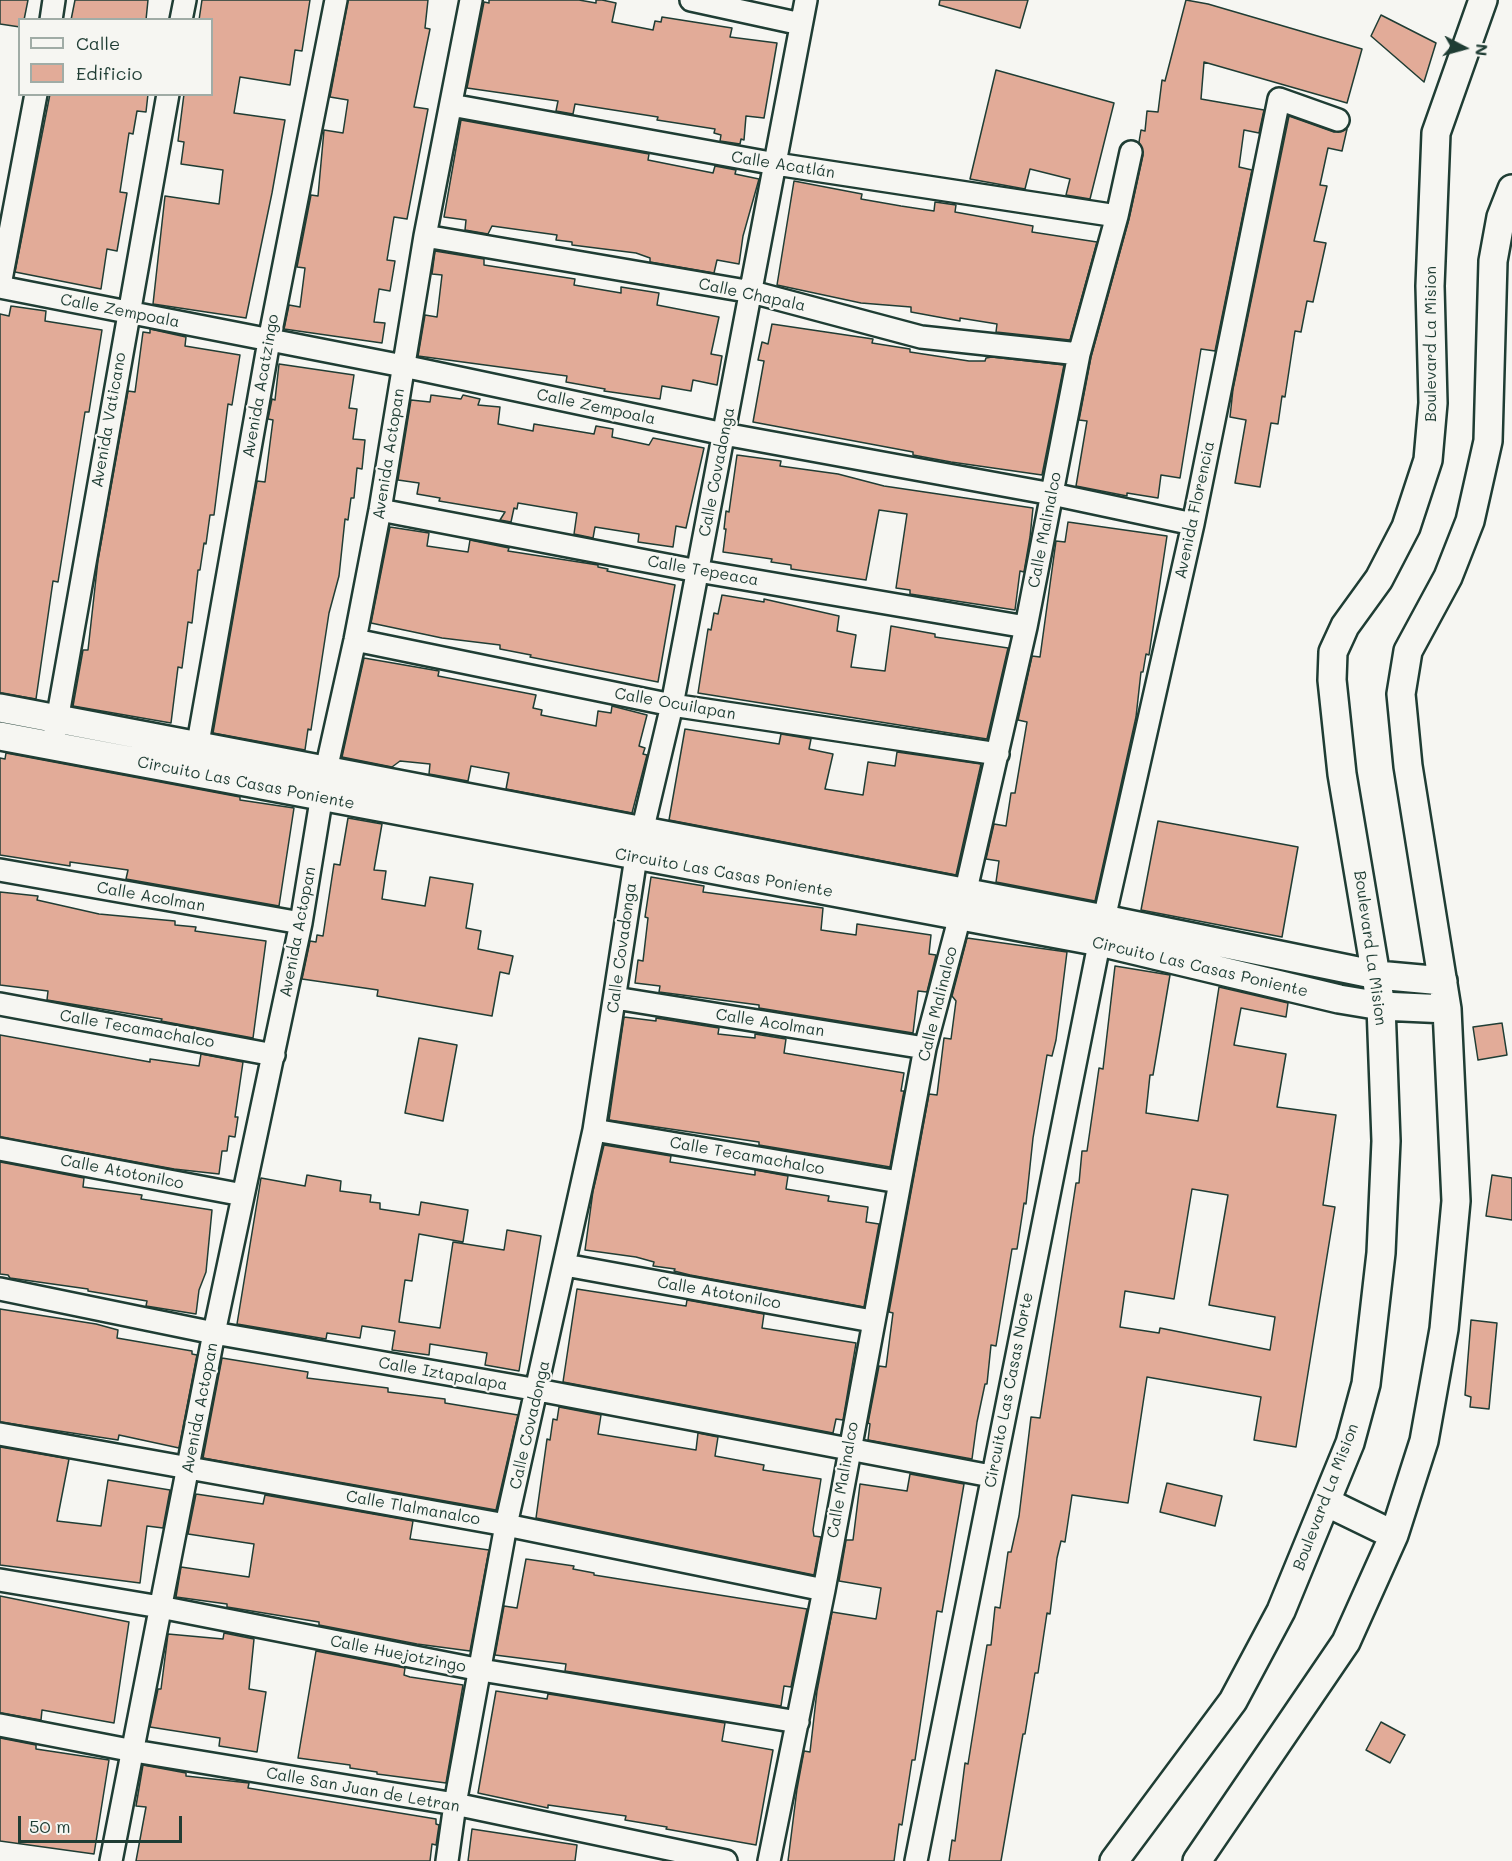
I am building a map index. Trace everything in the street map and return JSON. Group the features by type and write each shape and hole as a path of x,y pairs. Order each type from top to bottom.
{"street":[{"path":"51,18 54,0"},
{"path":"181,18 185,0"},
{"name":"Avenida Acatzingo","path":"194,773 196,746 269,341 336,0"},
{"name":"Avenida Actopan","path":"111,1861 214,1333 301,923 326,770 355,640 380,510 425,236 471,0"},
{"path":"691,0 801,24"},
{"name":"Calle Covadonga","path":"447,1861 455,1804 506,1525 538,1390 594,1130 638,844 672,705 806,0"},
{"name":"Boulevard La Mision","path":"1114,1861 1233,1701 1281,1611 1350,1443 1365,1384 1381,1253 1386,1141 1381,1005 1342,774 1332,680 1333,652 1345,626 1378,579 1406,526 1428,460 1433,403 1430,286 1436,133 1483,0"},
{"path":"0,286 36,96"},
{"name":"Avenida Vaticano","path":"53,747 127,312 168,96"},
{"name":"Avenida Florencia","path":"1102,931 1193,524 1280,99 1338,120"},
{"name":"Calle Acatlán","path":"451,105 776,164 1117,216"},
{"name":"Calle Malinalco","path":"769,1861 824,1590 872,1321 925,1048 998,754 1026,627 1079,354 1117,216 1131,152"},
{"path":"1197,1861 1346,1642 1394,1535 1424,1441 1445,1317 1456,1201 1447,1009 1408,766 1401,694 1408,651 1448,578 1470,521 1488,441 1493,261 1501,216 1512,189"},
{"name":"Calle Chapala","path":"425,236 752,292 921,337 1079,354"},
{"name":"Calle Zempoala","path":"0,286 403,366 724,434 1052,494 1193,524"},
{"name":"Calle Tepeaca","path":"380,510 698,571 1026,627"},
{"name":"Calle Ocuilapan","path":"355,640 672,705 998,754"},
{"name":"Circuito Las Casas Poniente","path":"0,708 326,770 638,844"},
{"name":"Circuito Las Casas Poniente","path":"0,736 322,797 638,844 1102,931 1377,975 1443,981"},
{"name":"Calle Acolman","path":"0,870 301,923"},
{"name":"Circuito Las Casas Poniente","path":"1102,931 1328,997 1381,1005 1447,1009"},
{"name":"Circuito Las Casas Norte","path":"916,1861 1102,931"},
{"name":"Calle Acolman","path":"615,998 925,1048"},
{"name":"Calle Tecamachalco","path":"0,1004 274,1055"},
{"name":"Calle Tecamachalco","path":"594,1130 899,1182"},
{"name":"Calle Atotonilco","path":"0,1149 243,1195"},
{"name":"Calle Atotonilco","path":"565,1265 872,1321"},
{"name":"Calle Iztapalapa","path":"0,1289 214,1333 538,1390 992,1476"},
{"name":"Calle Tlalmanalco","path":"0,1434 506,1525 824,1590"},
{"path":"1326,1502 1394,1535"},
{"name":"Calle Huejotzingo","path":"0,1581 160,1607 481,1670 798,1722"},
{"name":"Calle San Juan de Letran","path":"0,1725 134,1751 455,1804 726,1861"}],"building":[{"path":"0,0 28,0 24,18 18,18 18,27 0,24"},
{"path":"75,0 148,0 146,18 71,18"},
{"path":"202,0 310,0 302,51 295,50 290,85 240,77 234,113 285,120 246,318 153,304 165,196 219,204 223,170 181,164 184,142 178,141 184,96 213,96 213,18 199,18"},
{"path":"348,0 428,0 425,28 430,29 414,107 428,109 407,219 394,217 387,260 395,261 390,291 379,289 374,322 385,323 382,343 284,329 289,305 300,307 305,268 297,267 311,195 318,196 324,130 343,133 348,100 330,97"},
{"path":"489,0 579,0 596,3 596,0 602,0 616,3 612,22 653,30 655,21 661,22 662,17 732,28 730,37 777,43 764,118 746,116 744,140 741,139 740,144 720,141 721,135 714,133 715,129 657,120 658,117 575,104 573,114 556,111 558,101 467,88 484,2 489,3"},
{"path":"940,0 1028,0 1020,28 939,5"},
{"path":"1186,0 1208,4 1362,49 1347,103 1204,62 1201,99 1264,110 1259,133 1244,130 1239,167 1252,170 1215,351 1201,349 1180,478 1161,475 1158,498 1127,493 1127,496 1076,486 1087,421 1079,420 1091,357 1129,219 1143,155 1139,142 1141,130 1145,131 1147,111 1158,112 1162,80 1165,81"},
{"path":"1381,15 1436,43 1424,82 1371,36"},
{"path":"996,70 1114,103 1090,199 1066,195 1070,179 1030,169 1025,189 970,179"},
{"path":"50,96 148,96 146,112 137,111 133,134 129,133 120,192 127,193 117,251 107,249 101,289 15,272"},
{"path":"1289,116 1334,132 1347,129 1342,151 1328,148 1320,185 1327,186 1314,241 1326,243 1313,302 1307,301 1301,332 1295,331 1285,397 1282,396 1278,424 1271,423 1260,487 1235,483 1246,420 1230,417 1233,389"},
{"path":"461,120 649,154 648,160 713,173 715,166 736,170 735,174 759,179 743,236 739,264 717,260 714,273 650,262 650,258 636,253 572,245 572,242 556,240 557,235 492,226 488,234 465,230 466,220 444,217"},
{"path":"794,181 862,194 861,199 934,211 935,202 956,205 955,212 1033,226 1032,232 1097,242 1070,340 996,332 997,324 960,318 960,321 911,312 911,307 861,303 777,285"},
{"path":"435,251 484,259 484,265 575,279 574,285 621,293 621,287 659,293 657,305 719,317 711,354 722,356 717,385 693,380 691,391 662,386 660,399 604,391 605,389 566,382 567,376 418,356 425,315 437,317 442,275 432,274"},
{"path":"11,306 46,311 45,321 102,330 89,412 85,412 58,582 53,581 36,699 0,693 0,314 9,316"},
{"path":"772,324 873,339 872,343 910,349 910,352 969,361 985,361 986,358 992,357 1064,365 1042,475 951,462 913,455 913,452 753,422 764,361 758,360 762,342 768,344"},
{"path":"150,329 186,337 185,346 240,355 232,405 228,404 214,515 210,515 206,544 204,543 200,570 198,570 192,623 188,622 182,668 178,667 171,723 73,706 83,650 88,650 98,560 128,391 135,392 143,332 150,333"},
{"path":"279,364 354,375 349,408 357,409 353,439 365,440 362,469 357,468 354,498 351,498 348,520 345,519 339,576 329,613 311,730 308,729 305,750 213,733 257,481 265,482 273,420 268,419 272,399 275,400"},
{"path":"431,395 461,399 463,395 480,399 478,405 500,407 498,424 533,431 534,424 594,434 596,426 613,429 612,437 649,445 653,438 704,448 686,528 676,526 673,547 638,542 639,534 595,527 593,538 574,534 577,513 518,503 517,509 514,508 511,522 500,520 505,512 439,501 440,498 417,494 419,483 398,480 411,400 430,402"},
{"path":"737,455 781,461 780,466 838,474 884,486 1033,508 1024,572 1020,571 1015,610 910,594 910,590 896,588 907,514 879,510 866,580 791,569 791,565 771,562 772,559 723,552 726,511 729,512"},
{"path":"1068,522 1167,536 1149,655 1146,654 1143,672 1141,672 1136,717 1095,901 996,882 999,861 986,859 994,824 1006,826 1011,793 1015,793 1027,722 1018,720 1032,656 1040,657 1056,541 1065,542"},
{"path":"390,527 429,533 427,546 468,552 470,540 509,548 508,551 598,565 598,567 608,569 607,571 675,585 658,682 530,657 531,655 500,649 500,645 442,638 371,623"},
{"path":"722,595 764,602 764,599 839,616 837,631 856,635 851,667 885,671 891,626 935,634 935,637 1008,648 987,739 698,693 708,629 711,630 714,613 718,614"},
{"path":"364,658 439,671 438,676 536,695 533,708 542,710 541,715 596,726 598,711 611,713 612,706 647,715 639,746 645,748 643,754 647,755 632,813 506,789 509,773 471,766 468,781 429,774 430,764 400,761 392,767 342,757"},
{"path":"685,729 779,744 781,734 811,739 809,749 833,754 825,789 863,795 868,762 895,766 897,752 981,764 956,875 669,820"},
{"path":"6,753 240,797 240,800 294,808 279,906 126,879 128,870 70,862 70,866 0,855 0,758 5,759"},
{"path":"348,818 382,824 374,870 386,871 382,899 425,906 430,877 473,884 466,928 481,931 478,949 513,956 509,974 500,972 492,1016 377,996 378,990 302,979 310,941 316,942 317,935 323,936 334,864 340,865"},
{"path":"1158,821 1298,847 1282,937 1141,910"},
{"path":"651,877 704,886 703,892 823,908 821,930 856,935 857,924 931,935 929,954 936,955 927,992 918,991 913,1033 759,1008 759,1005 659,992 660,986 635,983 638,960 643,961 648,918 645,917"},
{"path":"0,892 38,896 37,900 99,914 175,921 175,925 196,927 195,931 266,941 253,1038 161,1021 162,1019 47,1000 48,991 0,985"},
{"path":"967,938 1067,952 1056,1040 1052,1056 1047,1055 1033,1138 1026,1204 1024,1203 1017,1249 1012,1249 996,1346 991,1345 987,1384 985,1384 977,1422 972,1459 868,1440 870,1424 868,1423 879,1366 886,1367 893,1313 889,1312 929,1094 937,1095 944,1038 951,1039 956,1001 952,996"},
{"path":"1115,966 1170,975 1153,1075 1150,1075 1146,1113 1198,1121 1219,987 1288,1003 1286,1017 1241,1008 1234,1045 1286,1054 1277,1107 1336,1115 1323,1205 1335,1207 1296,1447 1254,1440 1261,1397 1147,1377 1128,1503 1072,1495 1065,1542 1061,1541 1057,1558 1050,1614 1047,1613 1038,1673 1035,1673 1001,1861 949,1861 952,1840 955,1841 965,1763 968,1764 987,1645 991,1645 995,1607 1000,1608 1008,1552 1011,1552 1019,1516 1031,1417 1040,1418 1076,1183 1079,1183 1082,1151 1087,1151 1099,1068 1103,1069","holes":["1192,1189 1228,1195 1209,1305 1275,1317 1270,1350 1160,1328 1159,1333 1120,1327 1125,1291 1174,1299"]},
{"path":"624,1017 656,1021 656,1018 719,1028 718,1034 755,1038 755,1034 786,1039 784,1053 904,1073 901,1091 904,1091 890,1167 759,1145 759,1142 609,1120"},
{"path":"1502,1023 1507,1055 1478,1060 1473,1027"},
{"path":"0,1035 150,1062 150,1059 199,1066 201,1054 243,1062 235,1117 238,1117 235,1137 229,1136 227,1151 222,1151 219,1174 174,1169 0,1137"},
{"path":"419,1038 457,1045 443,1121 405,1113"},
{"path":"604,1145 671,1156 670,1162 755,1175 755,1170 788,1176 786,1189 829,1196 828,1201 868,1207 866,1222 879,1224 864,1307 690,1275 674,1271 675,1269 653,1266 654,1262 636,1257 585,1250 593,1191"},
{"path":"0,1162 84,1178 83,1187 142,1195 141,1199 212,1210 206,1272 199,1290 196,1314 146,1306 147,1301 88,1291 88,1289 10,1278 8,1275 0,1274"},
{"path":"307,1175 341,1181 340,1191 371,1195 370,1202 380,1203 380,1209 419,1215 421,1202 468,1210 463,1242 419,1234 412,1281 405,1280 399,1322 440,1328 453,1242 504,1250 507,1230 541,1236 519,1371 485,1365 487,1353 430,1344 429,1355 392,1350 395,1331 362,1326 360,1338 327,1333 326,1339 237,1324 261,1178 305,1186"},
{"path":"1492,1175 1512,1178 1512,1220 1486,1216"},
{"path":"577,1289 686,1306 687,1300 764,1314 762,1328 856,1343 843,1420 836,1419 833,1433 563,1382"},
{"path":"0,1309 96,1324 118,1330 117,1338 192,1351 192,1354 197,1355 179,1448 119,1435 118,1440 0,1422"},
{"path":"1471,1320 1497,1323 1489,1409 1470,1407 1471,1397 1465,1395"},
{"path":"222,1358 308,1372 307,1378 388,1388 388,1392 445,1399 445,1403 518,1415 496,1510 203,1458"},
{"path":"559,1407 601,1415 598,1434 696,1450 698,1433 718,1437 715,1456 764,1465 763,1470 821,1479 813,1530 814,1536 821,1537 814,1575 536,1518 547,1439 550,1440 553,1419 557,1420"},
{"path":"0,1447 69,1459 57,1521 101,1526 108,1480 170,1490 163,1528 147,1526 140,1583 0,1565"},
{"path":"910,1474 964,1484 942,1612 937,1611 915,1760 912,1760 894,1861 788,1861 797,1789 804,1751 810,1752 817,1691 832,1612 876,1619 881,1588 839,1581 846,1540 853,1540 860,1484 907,1491"},
{"path":"1167,1483 1222,1496 1215,1526 1160,1512"},
{"path":"196,1494 263,1504 265,1495 413,1521 410,1539 489,1550 470,1651 417,1644 319,1625 319,1622 227,1607 227,1604 176,1597 181,1567 249,1577 254,1544 188,1534"},
{"path":"526,1559 574,1566 573,1569 594,1573 594,1575 807,1609 791,1687 784,1686 781,1706 565,1671 566,1664 495,1655 504,1606 517,1608"},
{"path":"0,1596 129,1622 114,1723 42,1710 41,1720 0,1713"},
{"path":"224,1633 254,1639 249,1689 266,1692 257,1752 219,1746 220,1738 150,1727 158,1689 161,1689 168,1634 223,1639"},
{"path":"316,1651 405,1668 404,1675 410,1677 463,1685 446,1783 377,1774 377,1772 350,1768 350,1765 298,1758"},
{"path":"496,1691 547,1699 548,1694 725,1723 722,1741 773,1750 756,1845 625,1820 626,1816 548,1805 548,1808 478,1793"},
{"path":"1381,1722 1405,1735 1390,1763 1366,1750"},
{"path":"0,1738 36,1745 36,1749 109,1760 94,1854 0,1841"},
{"path":"143,1765 186,1773 186,1776 249,1783 248,1788 436,1819 436,1824 439,1825 436,1845 432,1844 430,1861 136,1861 146,1807 136,1806"},
{"path":"472,1829 577,1845 575,1861 468,1861"}]}
